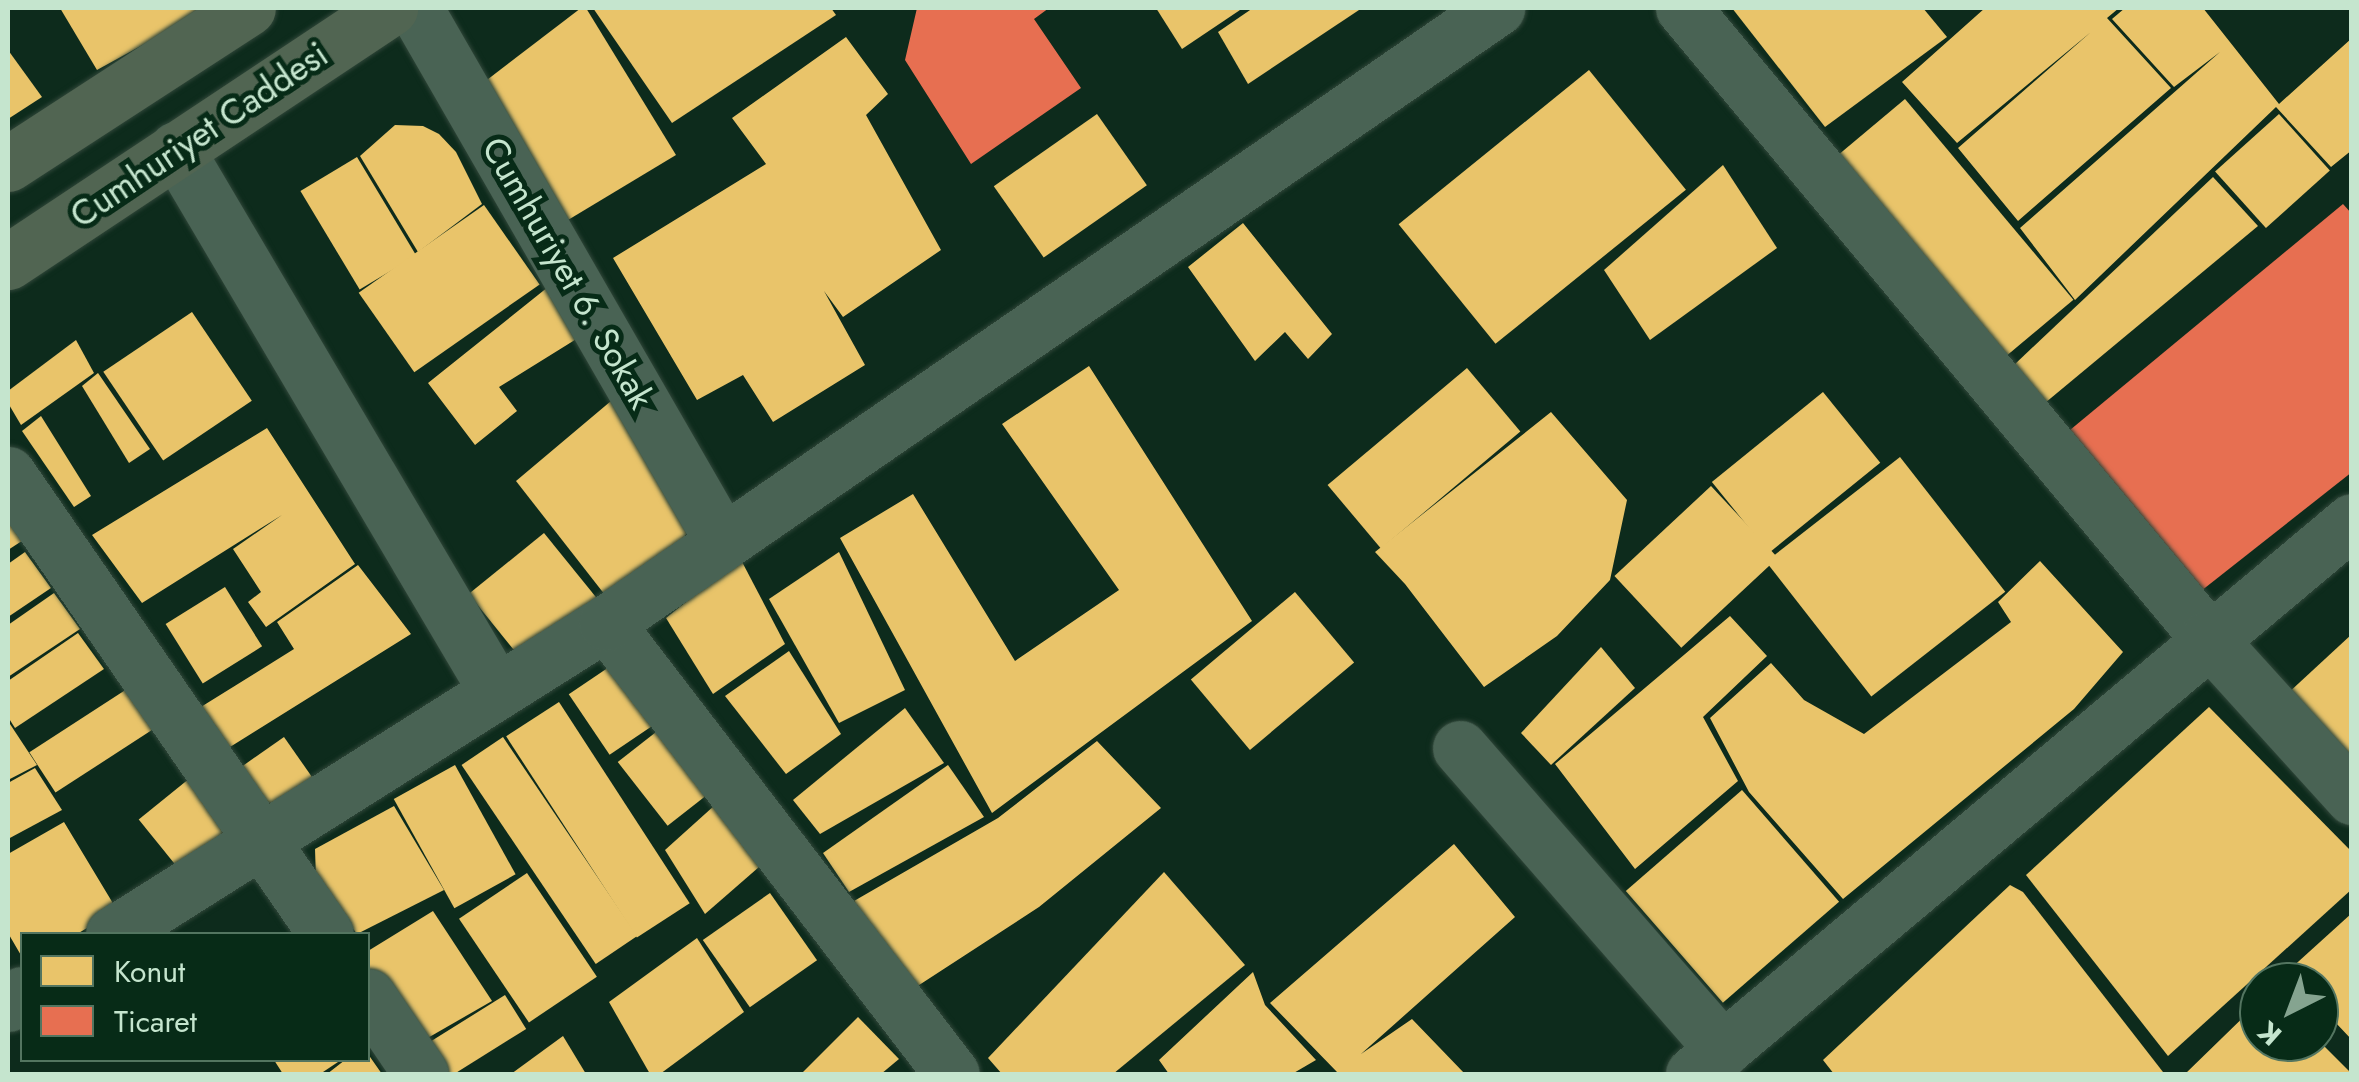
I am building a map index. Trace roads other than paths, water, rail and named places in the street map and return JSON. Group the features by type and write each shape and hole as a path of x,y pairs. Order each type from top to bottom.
{"main road":[{"path":"8,164 248,8"},
{"name":"Cumhuriyet Caddesi","path":"8,262 390,8"}],"street":[{"name":"Cumhuriyet 6. Sokak","path":"415,8 721,540"},
{"path":"116,932 494,689 606,623 721,540 1092,291 1496,8"},
{"path":"1683,8 2208,638 2352,797"},
{"path":"176,150 494,689"},
{"path":"8,474 325,932"},
{"path":"1460,748 1708,1062 2208,638 2352,521"},
{"path":"606,623 952,1074"},
{"path":"370,999 421,1074"}]}
